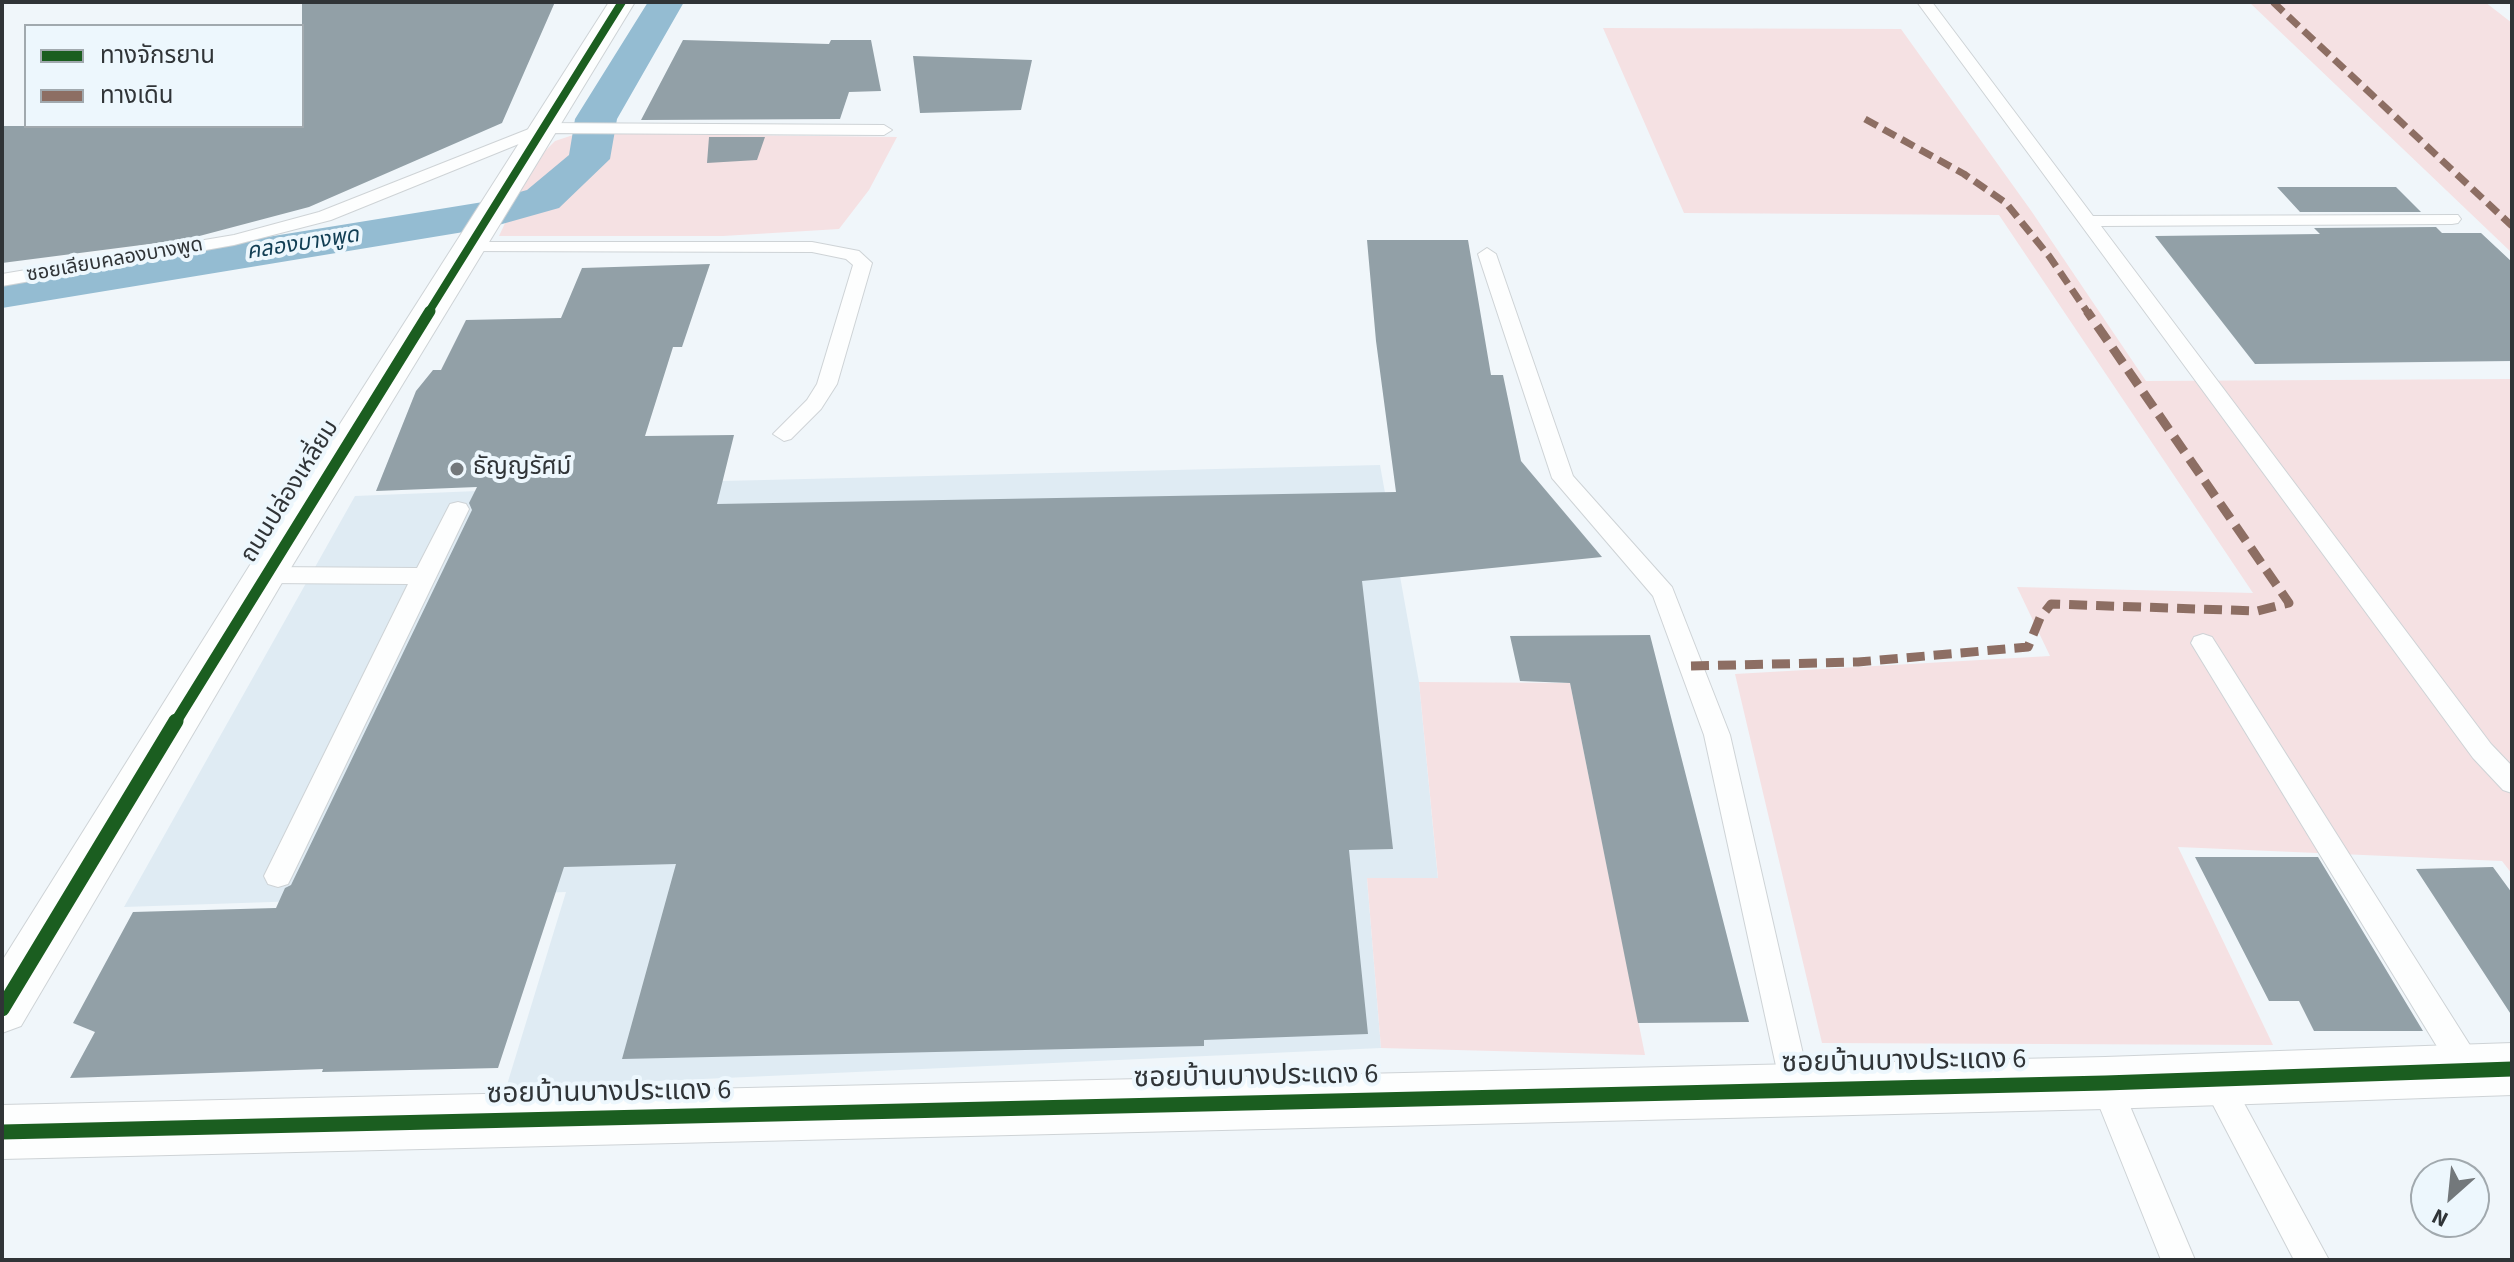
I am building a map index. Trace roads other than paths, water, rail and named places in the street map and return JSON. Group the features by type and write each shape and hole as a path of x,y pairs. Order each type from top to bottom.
{"street":[{"name":"ถนนปล่องเหลี่ยม","path":"2,1009 265,575 622,2"},
{"name":"ซอยบ้านบางประแดง 6","path":"2,1132 2105,1083 2491,1070"}],"lane":[{"path":"1924,2 2482,751 2512,783"},
{"path":"544,128 884,130"},
{"name":"ซอยเลียบคลองบางพูด","path":"2,280 234,240 325,216 544,128"},
{"path":"2087,221 2452,219"},
{"path":"482,226 812,247 852,255 863,263 827,384 814,404 784,434"},
{"path":"1487,254 1563,478 1664,593 1707,707 1717,735 1796,1089"},
{"path":"278,876 458,509"},
{"path":"265,575 424,576"},
{"path":"2203,643 2491,1070"},
{"path":"2215,1080 2312,1260"},
{"path":"2105,1083 2178,1260"}],"waterway":[{"name":"คลองบางพูด","path":"2,294 488,215 543,199 589,159 596,119 666,2"}],"place":[{"name":"ธัญญรัศม์","path":"457,469"}]}
